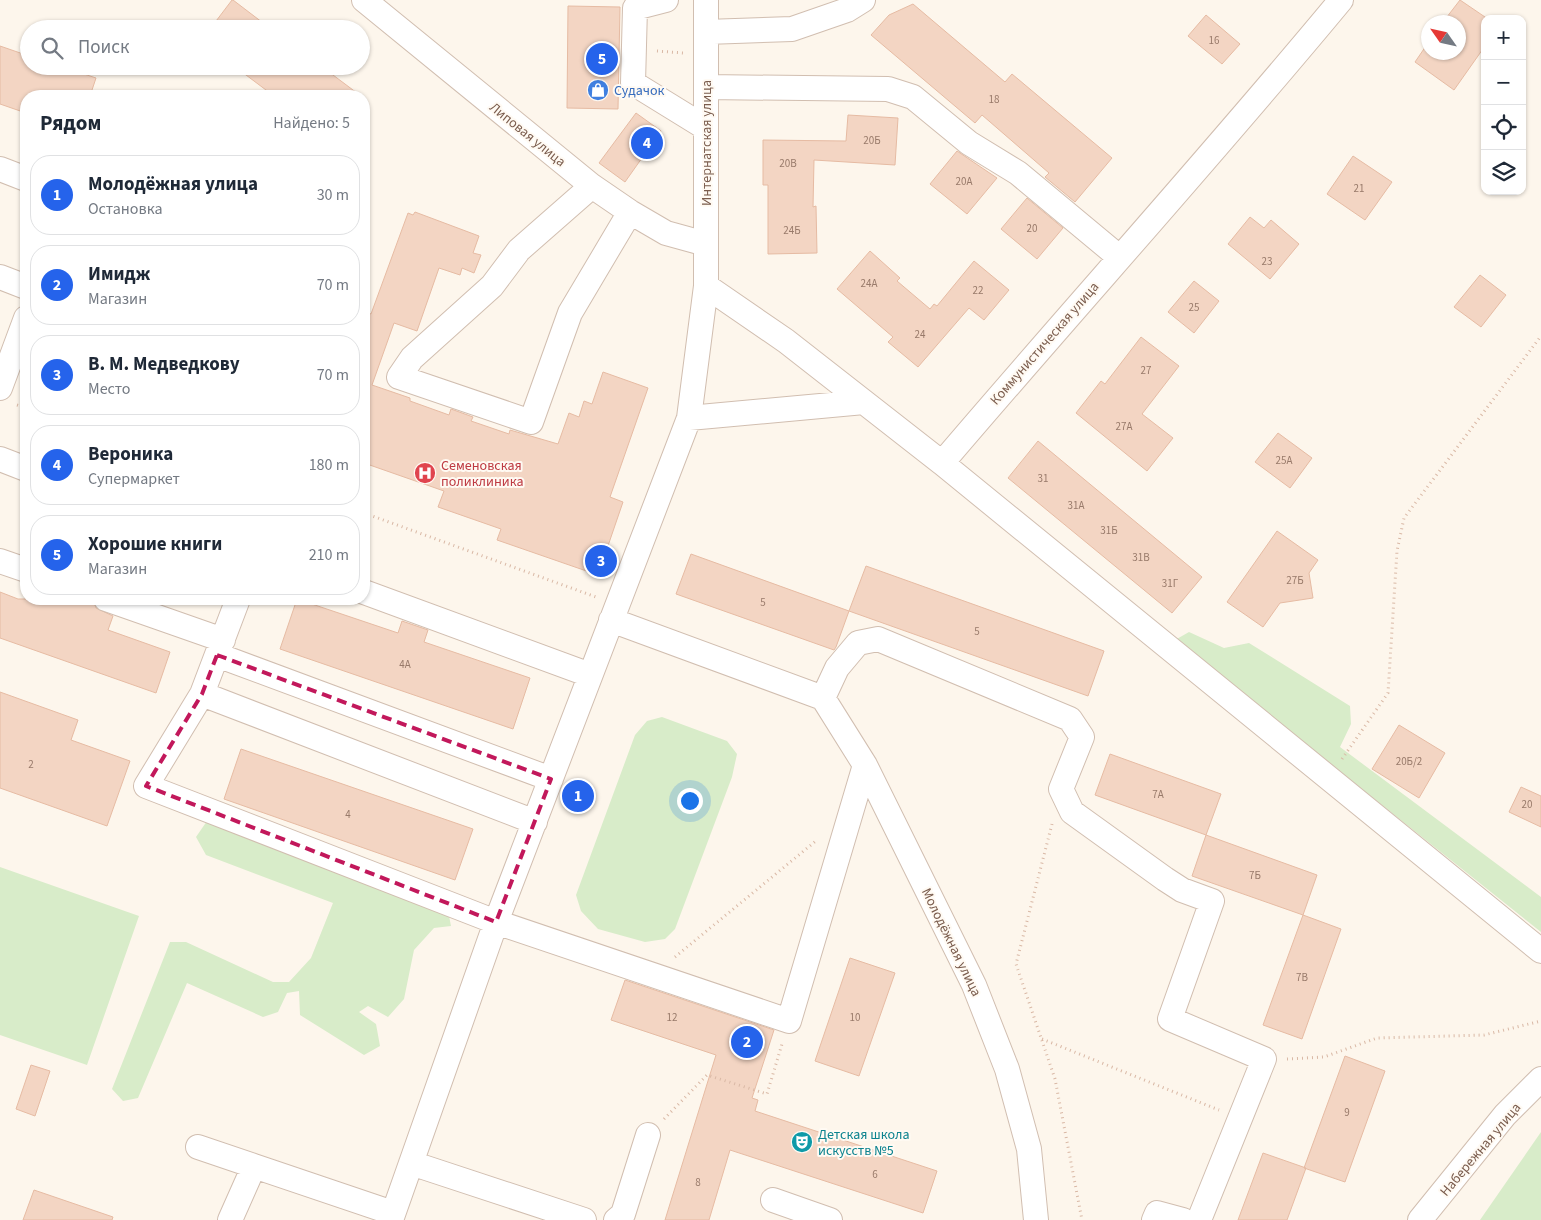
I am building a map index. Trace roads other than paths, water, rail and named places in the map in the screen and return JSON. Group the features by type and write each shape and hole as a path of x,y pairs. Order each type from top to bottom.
{"street":[{"name":"Липовая улица","path":"364,0 592,186 630,212 666,233 706,244"},
{"path":"666,0 635,8 633,83 706,128"},
{"name":"Интернатская улица","path":"392,1216 496,922 689,418 706,286 706,0"},
{"path":"706,43 792,28 847,10 863,0"},
{"name":"Коммунистическая улица","path":"942,464 1119,257 1268,88 1340,0"},
{"path":"706,87 888,89 913,97 969,143 1018,173 1119,257"},
{"path":"0,169 20,177"},
{"path":"592,186 519,250 492,286 412,358 399,377 531,422 570,313 630,212"},
{"path":"0,277 20,285"},
{"path":"706,286 786,341 942,464 1541,951"},
{"path":"0,388 20,334"},
{"path":"689,418 864,402"},
{"path":"0,459 20,467"},
{"path":"0,561 20,568"},
{"path":"370,594 590,675"},
{"path":"120,605 220,647 551,779"},
{"path":"236,605 202,694 146,786 496,922 789,1021 865,765"},
{"path":"614,612 823,698 837,668 858,643 878,639 1070,719 1082,736 1061,789 1072,812 1182,890 1212,901 1170,1019 1264,1059 1199,1220"},
{"path":"202,694 535,822"},
{"name":"Молодёжная улица","path":"823,698 865,765 974,985 1007,1069 1030,1149 1036,1220"},
{"name":"Набережная улица","path":"1420,1220 1505,1115 1541,1079"},
{"path":"616,1220 623,1214 648,1135"},
{"path":"198,1147 392,1216"},
{"path":"411,1163 584,1220"},
{"path":"230,1220 254,1166"},
{"path":"773,1200 830,1220"},
{"path":"1154,1220 1157,1213 1183,1220"}],"place":[{"name":"Хорошие книги","path":"602,59"},
{"name":"Судачок","path":"598,90"},
{"name":"Вероника","path":"647,143"},
{"name":"Семеновская поликлиника","path":"425,473"},
{"name":"В. М. Медведкову","path":"601,561"},
{"name":"Молодёжная улица","path":"578,796"},
{"name":"Имидж","path":"747,1042"},
{"name":"Детская школа искусств №5","path":"802,1142"}]}
